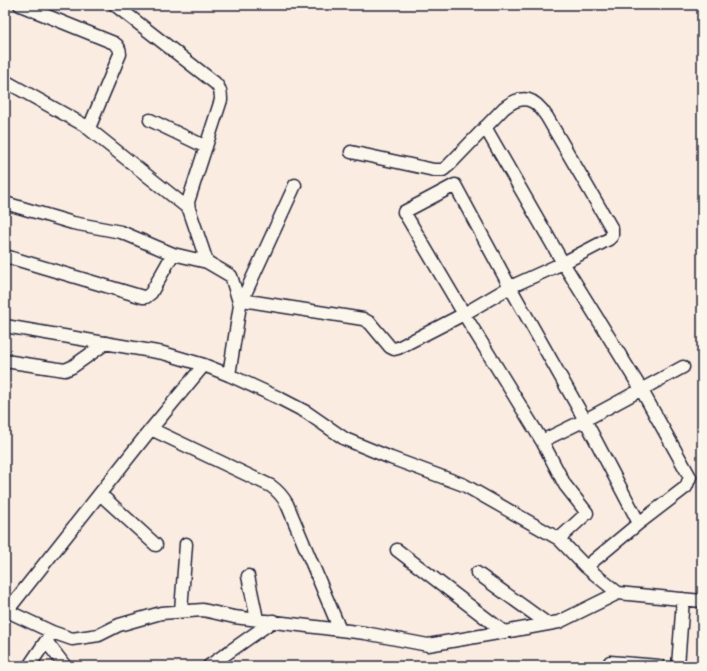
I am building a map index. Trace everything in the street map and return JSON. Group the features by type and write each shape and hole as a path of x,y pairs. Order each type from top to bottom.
{"street":[{"path":"20,5 114,43 118,46 120,54 89,128"},
{"path":"115,5 215,82 219,87 221,100 188,202 207,262"},
{"path":"5,79 89,128 189,209"},
{"path":"241,302 363,319 370,323 390,347 394,349 402,347 464,314 510,287 563,263 612,236 612,229 547,117 536,103 528,99 519,99 511,102 449,165 442,170 434,170 351,152"},
{"path":"150,120 206,147"},
{"path":"485,127 563,263 641,389 690,477 686,487 639,523 586,567"},
{"path":"229,375 241,302 295,185"},
{"path":"560,539 587,513 565,484 542,441 464,314 404,212 455,185 510,287 585,420 639,523"},
{"path":"5,203 73,223 121,232 173,254 207,262 231,276 241,302"},
{"path":"5,256 146,297 151,293 173,254"},
{"path":"5,326 163,353 204,365 229,375 306,412 345,439 464,485 560,539 586,567 618,593"},
{"path":"5,361 65,370 72,367 106,343"},
{"path":"65,666 49,637 6,610 204,365"},
{"path":"542,441 585,420 683,367"},
{"path":"151,429 278,490 287,504 340,630"},
{"path":"100,494 156,545"},
{"path":"181,611 186,544"},
{"path":"396,550 504,632"},
{"path":"477,573 548,624"},
{"path":"248,576 257,620"},
{"path":"49,637 72,638 99,635 119,624 161,613 203,610 234,617 365,633 428,645 559,622 618,593 702,601"},
{"path":"678,666 683,599"},
{"path":"209,666 273,621"},
{"path":"29,666 49,637"},
{"path":"610,662 659,666"}]}
